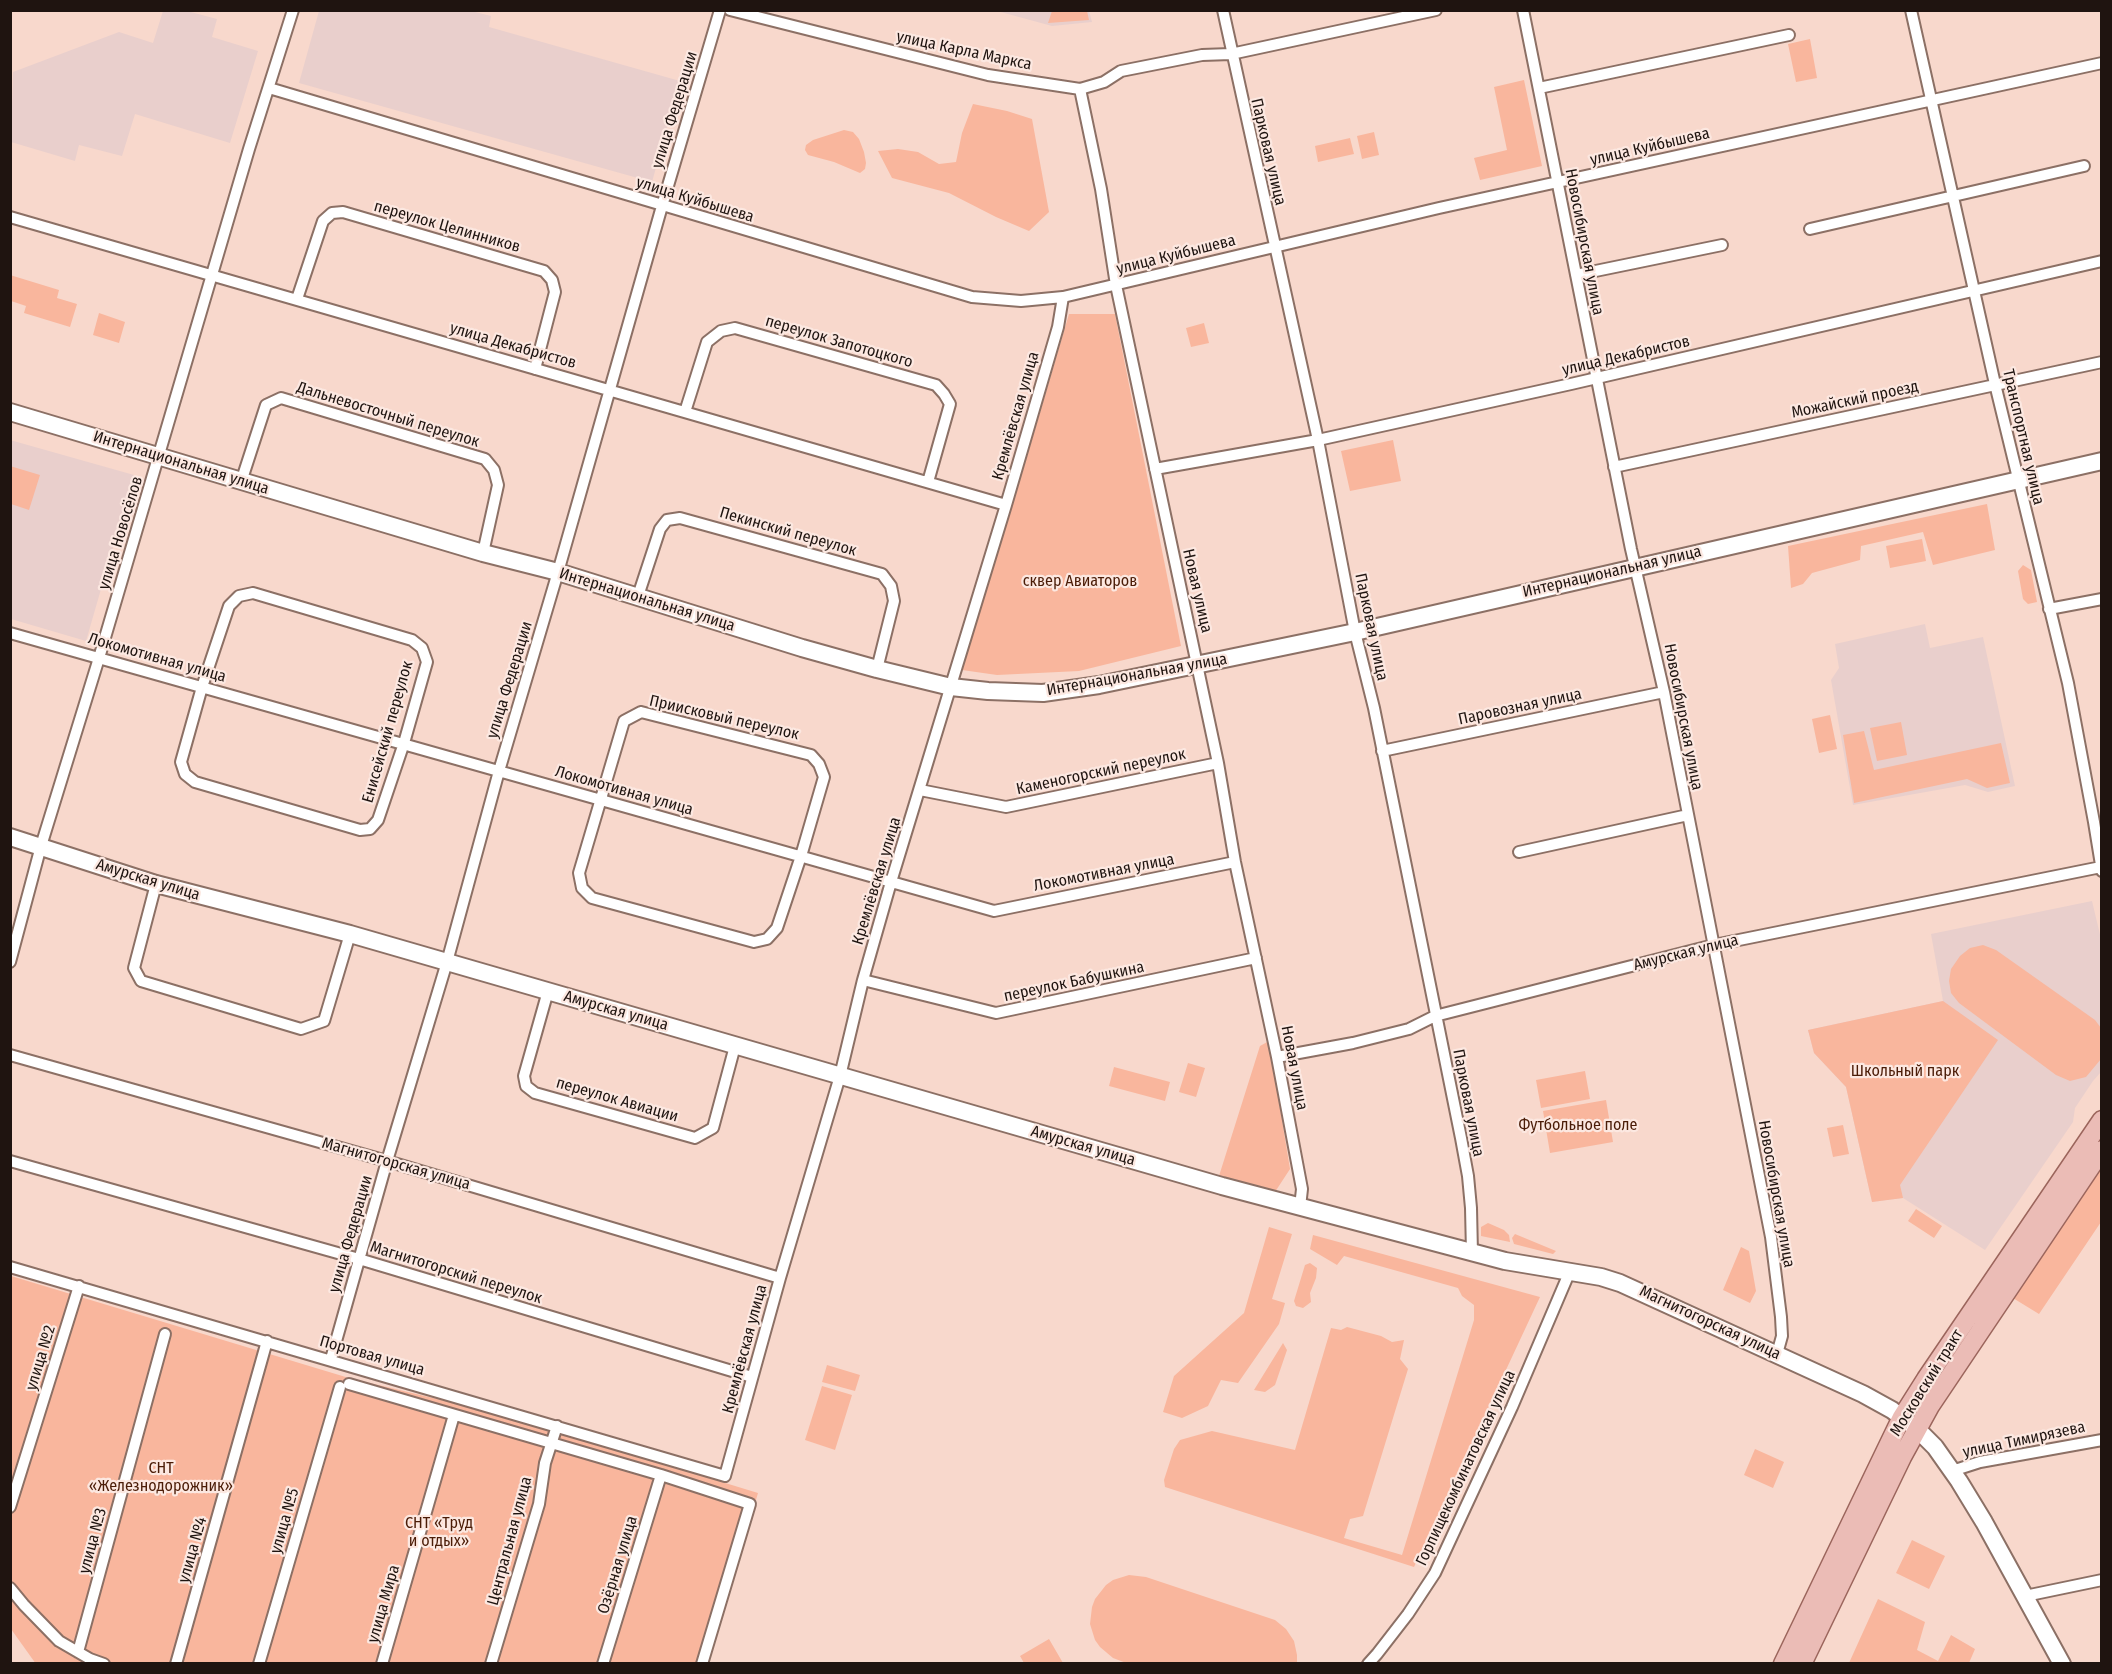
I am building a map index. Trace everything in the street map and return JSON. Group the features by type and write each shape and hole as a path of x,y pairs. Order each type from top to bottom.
{"main road":[{"name":"Московский тракт","path":"1783,1664 1902,1418 1926,1378 2102,1120"},
{"name":"Московский тракт","path":"1802,1664 1917,1429 1950,1374 2102,1150"}],"street":[{"name":"улица Новосёлов","path":"10,962 41,846 293,10"},
{"name":"улица Федерации","path":"331,1359 720,10"},
{"name":"улица Карла Маркса","path":"730,10 988,75 1080,89 1104,81 1121,71 1202,55 1231,54 1436,10"},
{"name":"Парковая улица","path":"1223,10 1318,440 1355,632 1382,752 1468,1176 1472,1253"},
{"name":"Новосибирская улица","path":"1523,10 1614,467 1664,692 1737,1070 1772,1237 1782,1317 1782,1336 1777,1354"},
{"name":"Транспортная улица","path":"1911,10 1995,384 2068,683 2101,869"},
{"path":"1539,88 1789,35"},
{"name":"улица Куйбышева","path":"269,88 972,297 1021,301 1063,297 1439,208 2102,63"},
{"name":"Новая улица","path":"1080,89 1101,189 1116,285 1198,664 1218,763 1234,862 1256,958 1302,1189 1300,1206"},
{"path":"1810,229 2084,166"},
{"name":"переулок Целинников","path":"297,299 323,221 332,213 343,212 544,271 552,280 555,292 535,369"},
{"name":"улица Декабристов","path":"10,217 1006,505"},
{"path":"1576,275 1722,245"},
{"name":"улица Декабристов","path":"1155,469 1318,440 2102,261"},
{"name":"Кремлёвская улица","path":"725,1476 780,1278 840,1076 863,980 891,882 1006,505 1058,327 1063,297"},
{"name":"переулок Запотоцкого","path":"685,411 707,342 721,331 735,328 925,382 936,386 950,404 928,483"},
{"name":"Можайский проезд","path":"1614,467 2102,362"},
{"name":"Дальневосточный переулок","path":"241,482 266,405 281,398 485,459 494,470 498,485 483,553"},
{"name":"Интернациональная улица","path":"10,412 483,553 558,572 877,669 951,687 1043,693 1099,685 1355,632 2102,460"},
{"name":"Пекинский переулок","path":"638,596 660,529 668,520 680,518 882,574 891,586 894,601 877,669"},
{"name":"Енисейский переулок","path":"253,593 412,640 422,648 427,662 404,743 378,820 370,829 360,830 195,782 185,774 181,762 202,687 229,606 239,596 253,593"},
{"path":"2049,609 2102,599"},
{"name":"Локомотивная улица","path":"10,633 994,911 1234,862"},
{"name":"Паровозная улица","path":"1382,752 1664,692"},
{"name":"Приисковый переулок","path":"640,712 811,755 819,764 824,777 777,928 767,939 754,942 592,898 582,888 579,873 601,800 624,721 640,712"},
{"name":"Каменогорский переулок","path":"920,790 1006,807 1218,763"},
{"path":"1519,852 1688,815"},
{"name":"Амурская улица","path":"10,837 156,884 350,934 1222,1186"},
{"name":"Амурская улица","path":"1276,1057 1353,1043 1409,1029 1435,1016 1714,945 2101,869"},
{"path":"156,884 134,968 141,981 301,1029 324,1021 350,934"},
{"name":"переулок Бабушкина","path":"863,980 996,1013 1256,958"},
{"name":"переулок Авиации","path":"548,991 524,1076 526,1086 535,1093 695,1138 713,1128 735,1046"},
{"name":"Магнитогорская улица","path":"10,1055 387,1161 780,1278"},
{"name":"Магнитогорский переулок","path":"10,1161 359,1259 752,1377"},
{"name":"Магнитогорская улица","path":"1222,1186 1505,1261 1602,1276 1863,1394 1917,1429 1935,1447 1984,1522 2062,1664"},
{"name":"Портовая улица","path":"10,1267 725,1476"},
{"name":"Горпищекомбинатовская улица","path":"1368,1664 1408,1614 1435,1573 1503,1428 1570,1271"},
{"name":"улица №2","path":"10,1507 79,1286"},
{"name":"улица №3","path":"78,1652 165,1334"},
{"name":"улица №4","path":"176,1664 267,1341"},
{"name":"улица №5","path":"259,1664 345,1386 454,1415"},
{"path":"454,1415 661,1475 750,1504 702,1664"},
{"name":"улица Мира","path":"382,1664 454,1415"},
{"name":"Центральная улица","path":"491,1664 539,1504 545,1464 557,1426"},
{"name":"улица Тимирязева","path":"1952,1471 1980,1462 2102,1440"},
{"name":"Озёрная улица","path":"603,1664 661,1475"},
{"path":"2025,1596 2102,1580"},
{"path":"10,1588 59,1641 90,1659 104,1664"}],"shaded area":[{"path":"163,11 187,11 217,19 212,37 258,51 230,143 135,114 122,156 79,145 75,161 11,142 13,72 119,32 153,43"},
{"path":"319,11 471,11 491,16 489,27 680,81 652,182 299,83"},
{"path":"997,11 1089,11 1092,22 1052,26"},
{"path":"10,440 134,475 86,641 11,619"},
{"path":"1925,624 1930,648 1983,637 2015,786 1988,792 1965,785 1853,805 1831,680 1839,668 1835,644"},
{"path":"2092,901 2102,943 2101,1072 2075,1108 2073,1122 1985,1250 1903,1198 1872,1202 1846,1087 1814,1053 1808,1030 1943,1001 1931,934"}],"green space":[{"path":"1052,11 1087,11 1089,20 1048,23"},
{"path":"1810,39 1817,78 1796,82 1788,44"},
{"path":"1524,80 1542,166 1480,180 1474,158 1507,150 1494,87"},
{"path":"973,104 1032,119 1049,212 1029,231 949,193 892,178 878,151 898,149 918,152 939,164 956,162 962,133"},
{"path":"844,130 853,132 859,139 864,152 865,169 860,173 834,162 808,155 805,150 806,145 813,140"},
{"path":"1374,132 1379,155 1362,159 1357,136"},
{"path":"1350,138 1354,154 1318,162 1315,146"},
{"path":"10,275 59,290 57,298 77,304 70,327 24,313 26,306 11,301"},
{"path":"99,313 125,322 119,343 93,335"},
{"name":"сквер Авиаторов","path":"1069,314 1115,314 1181,646 1079,671 997,675 962,670 1012,507"},
{"path":"1204,323 1209,343 1191,347 1186,328"},
{"path":"1393,440 1401,481 1350,491 1341,451"},
{"path":"10,466 40,475 29,510 11,504"},
{"path":"1987,504 1995,550 1933,565 1923,532 1861,546 1860,560 1812,573 1803,584 1791,588 1788,546"},
{"path":"1922,539 1926,561 1890,568 1886,546"},
{"path":"2023,565 2031,570 2037,602 2028,604 2023,599 2018,571"},
{"path":"1830,715 1837,749 1819,753 1812,719"},
{"path":"1901,722 1907,755 1877,761 1870,728"},
{"path":"1864,731 1874,770 2001,743 2010,783 1987,788 1967,779 1854,803 1843,735"},
{"path":"1983,945 1996,950 2095,1020 2101,1028 2101,1059 2086,1077 2070,1081 2056,1075 1959,1003 1951,993 1949,981 1951,969 1960,956 1970,948"},
{"name":"Школьный парк","path":"1943,1001 1998,1040 1900,1185 1903,1198 1872,1202 1846,1087 1814,1053 1808,1030"},
{"path":"1269,1041 1290,1169 1275,1192 1219,1176 1260,1046"},
{"path":"1188,1063 1205,1068 1196,1097 1179,1092"},
{"path":"1114,1067 1170,1082 1165,1101 1109,1086"},
{"path":"1585,1071 1590,1099 1541,1108 1536,1080"},
{"name":"Футбольное поле","path":"1606,1100 1613,1142 1550,1153 1543,1111"},
{"path":"1843,1125 1849,1154 1833,1157 1827,1128"},
{"path":"2101,1165 2101,1222 2039,1314 2008,1295"},
{"path":"1916,1209 1942,1226 1934,1238 1908,1221"},
{"path":"1488,1223 1504,1230 1509,1235 1510,1242 1481,1236 1481,1227"},
{"path":"1269,1227 1292,1234 1272,1299 1285,1303 1279,1324 1238,1383 1221,1380 1208,1406 1182,1418 1163,1412 1174,1376 1244,1313"},
{"path":"1515,1234 1556,1251 1553,1254 1514,1244 1512,1238"},
{"path":"1313,1235 1540,1297 1414,1567 1165,1487 1164,1480 1174,1449 1180,1440 1212,1431 1295,1450 1331,1328 1341,1330 1347,1327 1381,1336 1392,1342 1404,1340 1400,1359 1408,1369 1363,1516 1350,1519 1344,1538 1402,1555 1474,1320 1474,1305 1462,1296 1458,1288 1344,1256 1337,1265 1310,1249"},
{"path":"1741,1247 1749,1251 1756,1291 1750,1303 1723,1290"},
{"path":"1310,1263 1317,1268 1316,1278 1310,1293 1311,1302 1303,1308 1296,1306 1294,1301 1305,1265"},
{"path":"11,1276 349,1378 496,1413 758,1493 708,1663 36,1664 11,1629"},
{"path":"1283,1343 1287,1350 1275,1385 1265,1392 1254,1390"},
{"path":"827,1365 860,1375 855,1391 822,1382"},
{"path":"822,1386 852,1395 835,1450 805,1440"},
{"path":"1755,1449 1784,1462 1773,1488 1744,1475"},
{"path":"1912,1540 1945,1556 1929,1589 1896,1573"},
{"path":"1129,1575 1146,1577 1275,1620 1286,1629 1294,1641 1297,1663 1129,1664 1113,1658 1095,1640 1090,1624 1092,1607 1106,1585"},
{"path":"1878,1599 1925,1622 1917,1650 1938,1661 1951,1635 1975,1649 1969,1663 1849,1663"},
{"path":"1049,1639 1063,1663 1024,1663 1020,1656"}],"park label":[{"name":"СНТ «Железнодорожник»","path":"161,1478"},
{"name":"СНТ «Труд и отдых»","path":"439,1533"}]}
